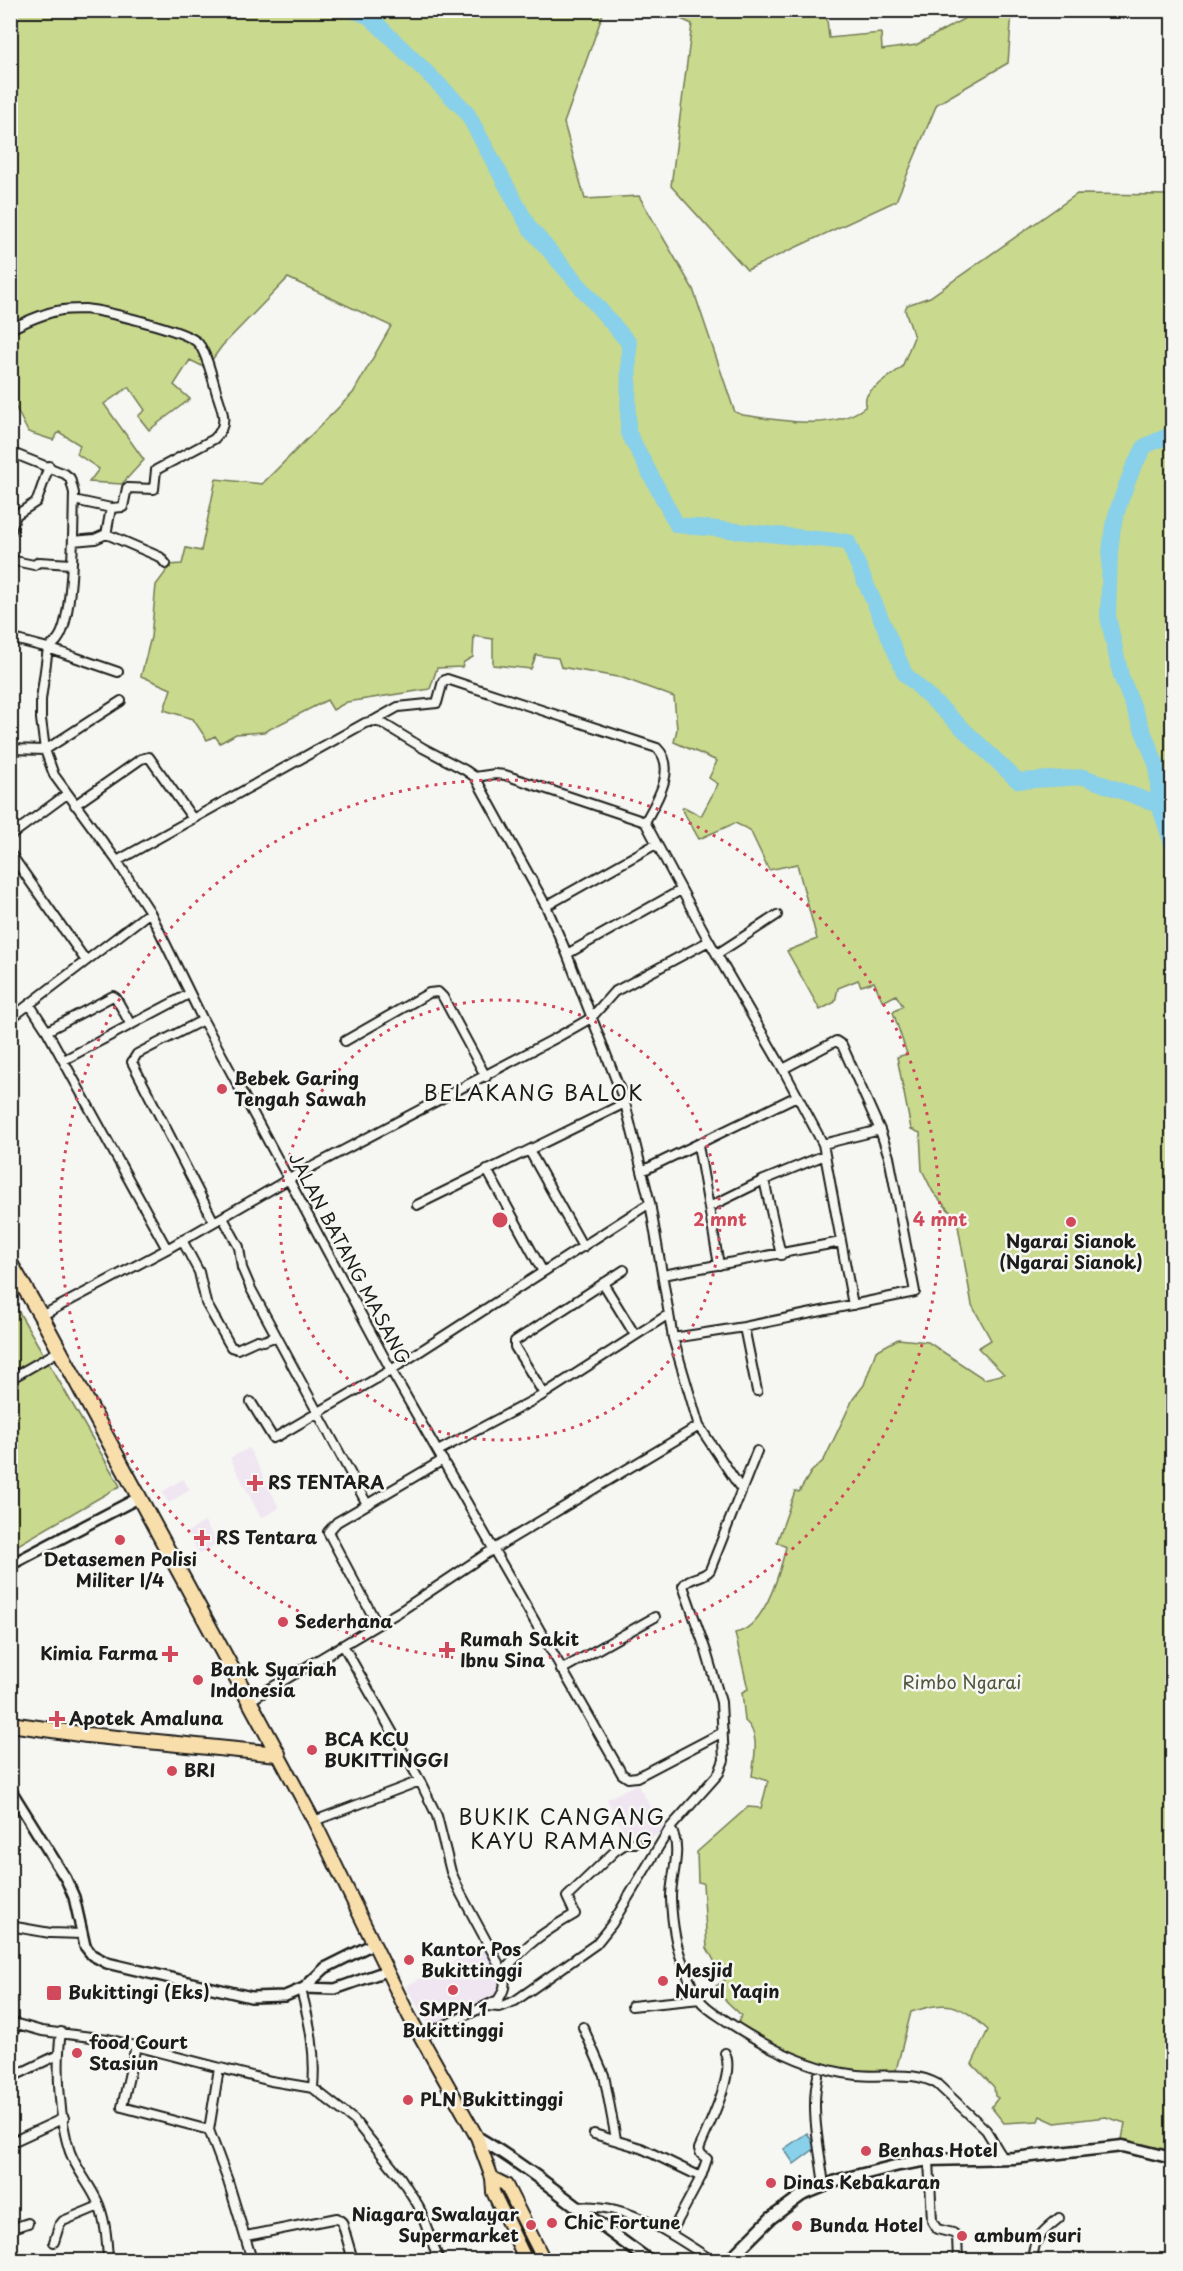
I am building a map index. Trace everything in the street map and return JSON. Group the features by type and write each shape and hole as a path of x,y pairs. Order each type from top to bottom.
{"highway":[{"path":"10,1263 140,1497 278,1754"},
{"path":"10,1724 87,1735 278,1754"}],"main road":[{"path":"278,1754 314,1821 420,2037 477,2137 492,2178 493,2192 526,2260"},
{"path":"477,2137 526,2168 575,2207 649,2260"},
{"path":"729,2260 771,2218 802,2195 824,2186 883,2169 929,2160 1003,2158 1123,2146 1173,2158"},
{"path":"492,2178 506,2185 544,2260"}],"street":[{"path":"10,329 58,310 85,309 186,335 199,344 210,371 224,416 222,432 214,440 156,471 154,489 127,488 123,507 74,500"},
{"path":"10,452 49,466 70,478 73,485 73,541 66,620 58,640 48,648"},
{"path":"10,533 16,515 36,502 49,466"},
{"path":"106,535 111,507"},
{"path":"73,541 95,539 106,535 159,557 166,564"},
{"path":"10,560 34,565 39,562 71,564"},
{"path":"10,638 48,648 118,672"},
{"name":"JALAN BATANG MASANG","path":"48,648 41,700 45,750 54,774 117,861 150,912 189,994 391,1370 622,1774 628,1778 637,1777 723,1732"},
{"path":"373,722 398,707 437,703 443,681 447,679 538,707 657,748 665,760 664,782 645,822"},
{"path":"10,749 45,750 121,701"},
{"path":"117,861 365,723 382,723 475,777 546,906 625,1103 650,1203 673,1338 699,1426 741,1489"},
{"path":"75,805 141,759 149,757 193,819"},
{"path":"475,777 505,774 645,822 823,1144 853,1305"},
{"path":"10,836 67,794"},
{"path":"546,906 656,844"},
{"path":"10,854 86,961"},
{"path":"567,954 681,890"},
{"path":"10,1019 150,912"},
{"path":"717,954 777,915"},
{"path":"41,1316 167,1249 289,1179 486,1077 591,1018 614,992 709,941"},
{"path":"345,1041 429,993 438,992 443,997 486,1077"},
{"path":"64,1060 189,994"},
{"path":"47,1031 113,996 131,1025"},
{"path":"30,1005 64,1060 167,1249"},
{"path":"203,1020 137,1054 132,1062 214,1222"},
{"path":"673,1338 744,1327 915,1292 892,1171 880,1130 840,1042 836,1041 783,1069"},
{"path":"642,1171 797,1096"},
{"path":"417,1205 625,1103"},
{"path":"823,1144 880,1130"},
{"path":"698,1145 719,1265"},
{"path":"529,1150 583,1247"},
{"path":"709,1207 764,1180 825,1155"},
{"path":"487,1170 543,1272"},
{"path":"764,1180 781,1255"},
{"path":"251,1402 273,1438 278,1436 391,1370 650,1203"},
{"path":"223,1218 239,1247 242,1268 251,1289 367,1504"},
{"path":"182,1240 199,1272 206,1303 231,1347 237,1349 257,1340 264,1341 276,1336"},
{"path":"663,1275 781,1255 841,1242"},
{"path":"544,1394 515,1347 515,1341 624,1270"},
{"path":"603,1283 635,1335"},
{"path":"438,1451 544,1394 669,1314"},
{"path":"744,1327 757,1391"},
{"path":"10,1378 59,1351"},
{"path":"249,1701 402,1610 492,1550 699,1426"},
{"path":"487,2007 499,2007 515,2001 596,1944 612,1924 670,1828 719,1773 724,1760 721,1702 683,1586 687,1581 704,1576 710,1570 757,1451"},
{"path":"377,1624 328,1532 337,1522 443,1460"},
{"path":"10,1565 140,1497"},
{"path":"561,1670 655,1617"},
{"path":"343,1645 420,1781 440,1824 450,1866 461,1894 506,1981 503,1993 498,2000 420,2037"},
{"path":"314,1821 420,1781"},
{"path":"10,1788 66,1879 74,1897 85,1946 92,1955 107,1963 251,1998 285,1996 302,1989 325,1968 373,1944"},
{"path":"670,1828 675,1835 676,1846 671,1898 674,1930 684,1966 700,1999 710,2010 737,2028 803,2062 849,2074 876,2077 915,2076 930,2080 982,2126 1003,2158"},
{"path":"503,1972 520,1950 544,1932 575,1914 567,1897 611,1854 627,1843 637,1843"},
{"path":"10,1926 50,1933 82,1934"},
{"path":"302,1989 335,1989 386,1971"},
{"path":"302,1989 311,2026 315,2068 313,2088"},
{"path":"632,2006 700,1999"},
{"path":"10,2043 14,2023 42,2031 61,2032 136,2046 219,2068 313,2088 354,2120 400,2176 418,2205 439,2260"},
{"path":"583,2027 604,2075 616,2139"},
{"path":"61,2032 58,2055 64,2118 71,2152 99,2206 108,2260"},
{"path":"136,2046 122,2107 209,2130"},
{"path":"671,2233 701,2177 707,2158 701,2154 699,2149 725,2081 728,2065 725,2054"},
{"path":"10,2078 58,2055"},
{"path":"219,2068 209,2130 246,2236 249,2260"},
{"path":"818,2076 815,2099 824,2186"},
{"path":"10,2144 64,2118"},
{"path":"594,2134 641,2148 701,2177"},
{"path":"929,2160 932,2221 937,2229 957,2236 958,2260"},
{"path":"575,2207 591,2205 618,2210 671,2233 711,2260"},
{"path":"54,2242 63,2221 99,2206"},
{"path":"246,2236 337,2218 342,2222 353,2260"},
{"path":"1034,2260 1034,2243 1039,2235 1059,2218"},
{"path":"10,2229 28,2223"}],"shaded area":[{"name":"RS TENTARA","path":"249,1448 279,1508 261,1518 230,1458"},
{"name":"RS TENTARA","path":"183,1479 190,1490 169,1503 162,1492"},
{"name":"RS Tentara","path":"205,1522 217,1544 200,1554 187,1532"},
{"path":"637,1784 665,1830 635,1848 628,1841 607,1799"},
{"name":"SMPN 1 Bukittinggi","path":"485,1945 502,1979 497,1995 430,2028 406,1986"}],"green space":[{"name":"Rimbo Ngarai","path":"10,11 604,11 564,123 585,199 639,196 693,289 733,407 735,412 743,415 790,421 822,422 852,415 865,407 866,397 870,391 902,367 914,337 905,310 907,305 930,297 1077,194 1172,195 1172,2159 1121,2145 1125,2123 1106,2117 1055,2123 1040,2116 1038,2121 1004,2123 991,2107 998,2098 995,2096 994,2087 972,2064 988,2030 969,2014 952,2006 935,2006 911,2012 894,2078 864,2080 803,2063 737,2026 741,2015 722,1997 716,1986 725,1980 707,1948 703,1883 698,1882 697,1852 748,1807 761,1808 768,1781 752,1776 755,1739 750,1726 745,1721 742,1692 748,1689 735,1633 746,1629 755,1621 770,1598 786,1547 777,1542 795,1491 799,1492 811,1472 824,1460 853,1399 864,1385 876,1351 898,1339 928,1342 984,1379 1004,1374 978,1348 991,1340 972,1305 957,1220 933,1192 922,1170 920,1133 911,1129 897,1057 907,1054 893,1012 903,1006 896,995 883,1002 874,982 861,986 858,980 838,988 835,1002 820,1010 787,951 817,939 797,864 769,870 750,830 735,823 699,839 682,809 684,807 701,816 718,784 709,778 717,761 674,742 677,729 674,697 623,678 561,667 558,658 536,655 531,669 493,665 493,639 474,636 473,657 464,662 462,667 437,668 430,689 347,702 333,710 327,700 264,732 236,734 220,743 215,736 207,740 193,719 164,710 171,689 141,676 151,637 156,585 168,565 182,564 186,548 201,551 216,479 262,484 353,393 391,326 288,278 222,346 206,368 190,360 174,385 190,399 149,430 138,416 145,410 129,387 104,404 144,460 122,484 89,482 99,469 77,454 80,445 59,432 53,440 28,432 15,406 10,404"},
{"path":"664,11 826,11 829,38 881,33 882,50 916,45 978,11 1012,11 1008,63 937,104 896,201 747,270 671,186 692,24"},
{"path":"16,1307 120,1486 11,1549 10,1311"}],"water":[{"path":"807,2133 817,2147 794,2164 784,2149"}],"waterway":[{"path":"353,10 370,17 466,111 529,227 629,343 628,432 677,525 848,542 905,674 1018,781 1084,777 1159,805"},
{"path":"1172,434 1145,446 1133,468 1120,502 1113,526 1110,553 1108,617 1121,676 1157,766 1159,805 1172,844"}],"place":[{"name":"Bebek Garing Tengah Sawah","path":"222,1089"},
{"name":"Ngarai Sianok (Ngarai Sianok)","path":"1071,1222"},
{"name":"RS TENTARA","path":"255,1483"},
{"name":"RS Tentara","path":"202,1538"},
{"name":"Detasemen Polisi Militer I/4","path":"120,1540"},
{"name":"Sederhana","path":"283,1622"},
{"name":"Rumah Sakit Ibnu Sina","path":"447,1650"},
{"name":"Kimia Farma","path":"170,1654"},
{"name":"Bank Syariah Indonesia","path":"198,1680"},
{"name":"Apotek Amaluna","path":"57,1719"},
{"name":"BCA KCU BUKITTINGGI","path":"312,1750"},
{"name":"BRI","path":"172,1771"},
{"name":"Kantor Pos Bukittinggi","path":"409,1960"},
{"name":"Mesjid Nurul Yaqin","path":"663,1981"},
{"name":"SMPN 1 Bukittinggi","path":"453,1990"},
{"name":"Bukittingi (Eks)","path":"54,1993"},
{"name":"food Court Stasiun","path":"77,2053"},
{"name":"PLN Bukittinggi","path":"408,2100"},
{"name":"Benhas Hotel","path":"866,2151"},
{"name":"Dinas Kebakaran","path":"771,2183"},
{"name":"Chic Fortune","path":"552,2223"},
{"name":"Niagara Swalayar Supermarket","path":"531,2225"},
{"name":"Bunda Hotel","path":"797,2226"},
{"name":"ambum suri","path":"962,2236"}],"district":[{"name":"BELAKANG BALOK","path":"534,1094"},
{"name":"BUKIK CANGANG KAYU RAMANG","path":"562,1830"}]}
